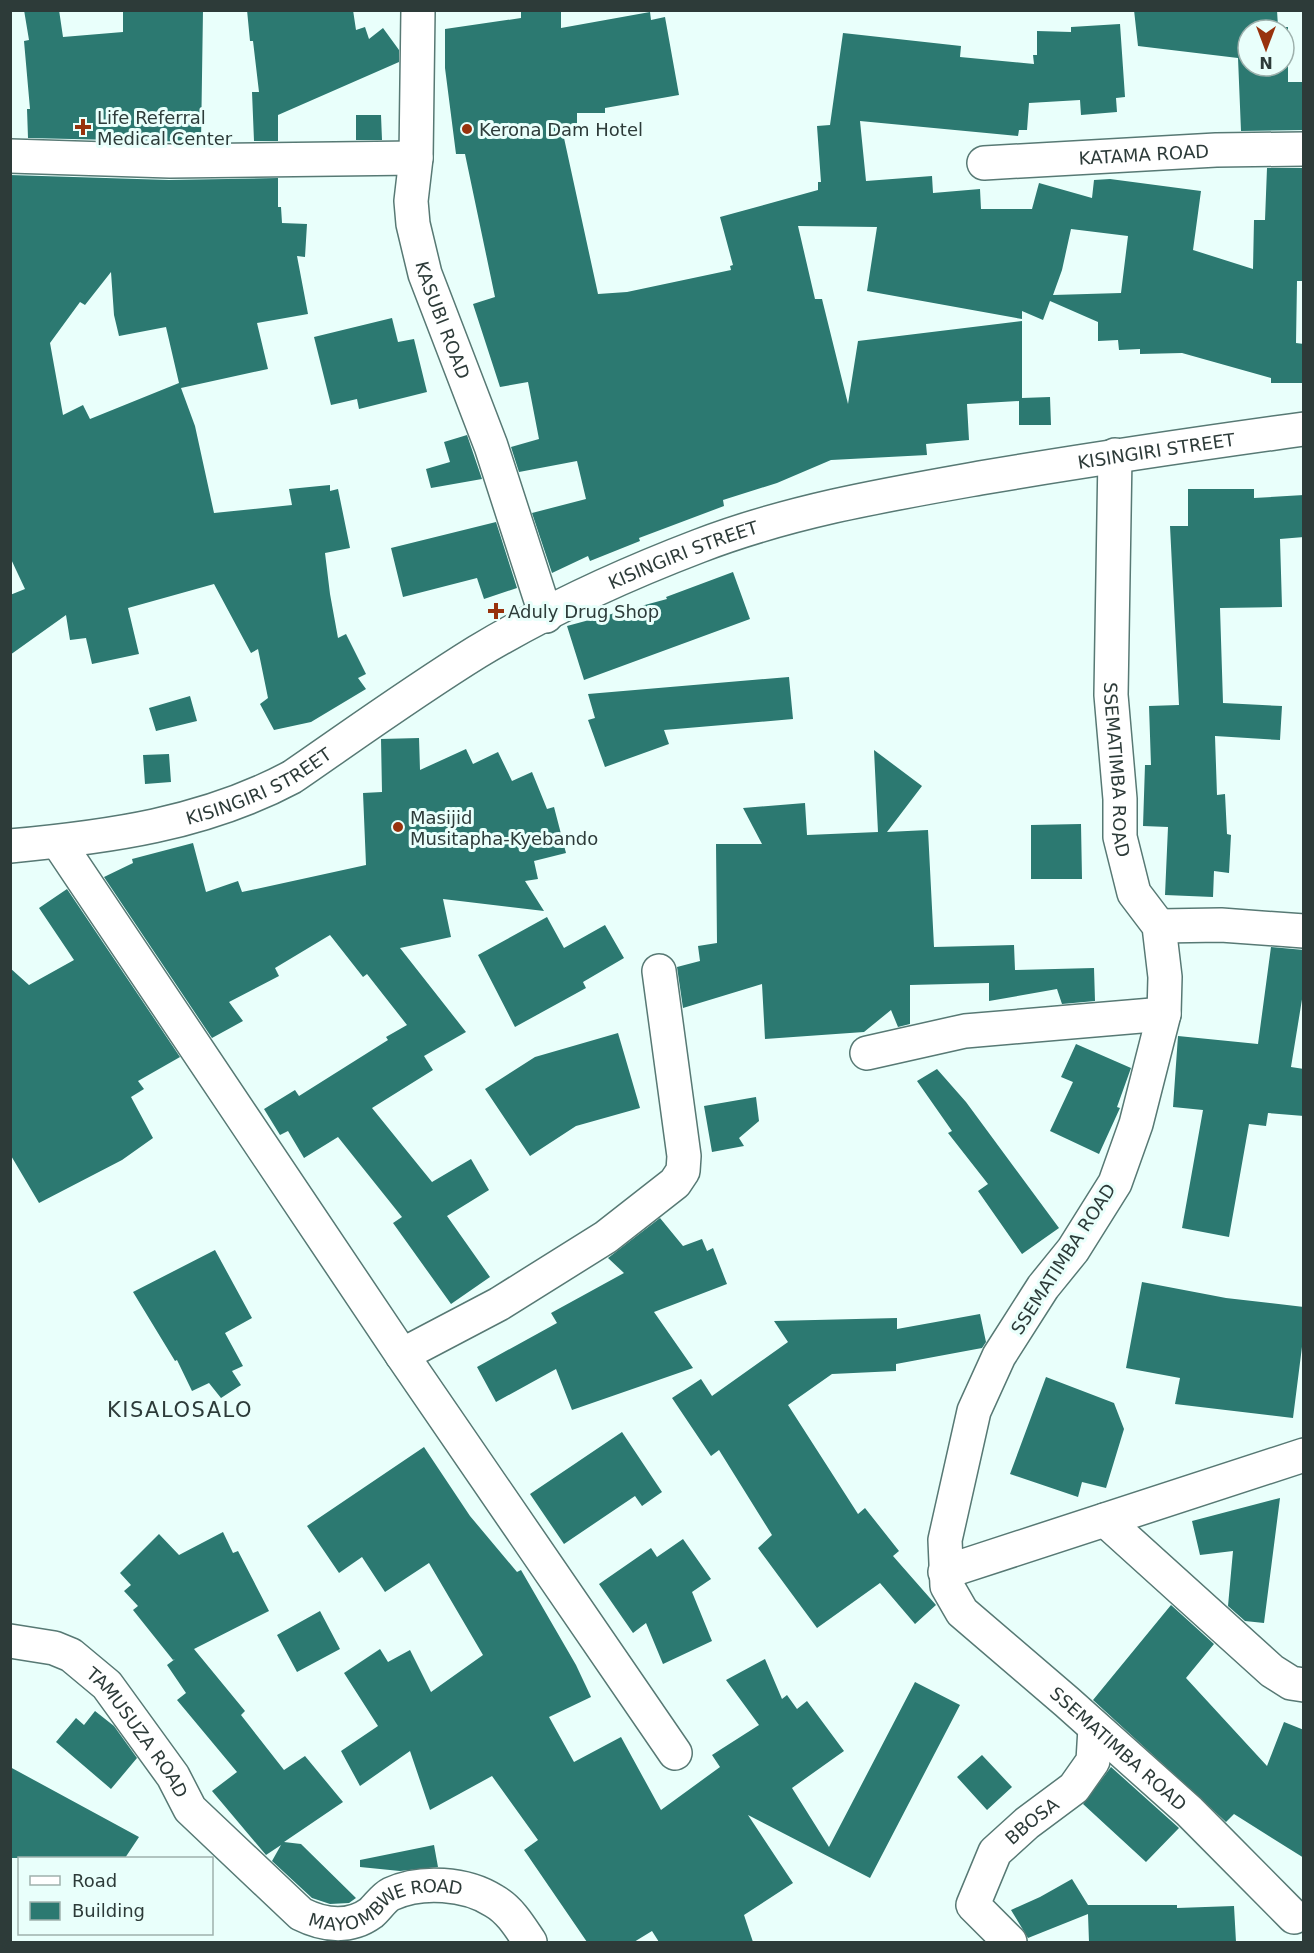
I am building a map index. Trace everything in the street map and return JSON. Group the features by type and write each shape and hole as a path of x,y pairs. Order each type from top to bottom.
{"street":[{"name":"KASUBI ROAD","path":"418,10 416,158 411,201 416,241 425,274 491,446 546,616"},
{"name":"KATAMA ROAD","path":"984,163 1216,150 1304,149"},
{"path":"10,156 170,161 416,158"},
{"name":"KISINGIRI STREET","path":"10,846 117,834 186,820 262,793 292,777 478,652 546,616 612,582 699,546 800,512 850,500 1115,455 1304,429"},
{"name":"SSEMATIMBA ROAD","path":"1115,455 1111,695 1120,799 1120,837 1134,893 1159,926 1165,977 1164,1014 1136,1124 1115,1183 1073,1250 1043,1287 999,1356 974,1411 947,1523 945,1572 951,1597 962,1612 1189,1811 1294,1917"},
{"path":"58,842 402,1355 675,1753"},
{"path":"1159,926 1221,925 1304,931"},
{"path":"402,1355 556,1270 606,1237 675,1183 683,1171 684,1156 659,971"},
{"path":"867,1053 965,1031 1164,1014"},
{"path":"945,1572 1304,1455"},
{"path":"1105,1520 1272,1671 1292,1683 1304,1685"},
{"name":"TAMUSUZA ROAD","path":"10,1641 54,1648 71,1655 107,1685 173,1776 189,1809 242,1860"},
{"name":"BBOSA","path":"1010,1942 973,1905 995,1852 1027,1823 1074,1788 1093,1761 1095,1728"},
{"name":"MAYOMBWE ROAD","path":"242,1860 301,1914 315,1921 349,1923 370,1913 389,1895 408,1887 459,1887 495,1901 508,1913 530,1942"}],"building":[{"path":"24,10 59,10 63,37 123,32 123,10 203,10 201,142 28,138 27,109 30,109 24,41 29,40"},
{"path":"247,10 353,10 356,30 365,27 369,39 383,28 399,50 399,62 278,115 278,141 254,141 252,92 259,92"},
{"path":"521,10 561,10 561,28 650,12 651,20 665,17 679,95 605,108 605,113 577,113 577,138 564,138 598,294 627,292 731,270 730,266 733,265 720,217 818,190 818,182 821,182 817,126 830,125 843,33 961,46 960,57 1034,64 1033,55 1037,55 1037,31 1071,32 1071,27 1120,24 1125,97 1116,98 1117,112 1081,115 1080,100 1029,103 1027,130 1019,130 1018,136 860,121 866,181 932,176 933,193 980,189 981,209 1032,209 1039,183 1092,198 1094,180 1110,179 1201,191 1193,250 1253,269 1254,220 1265,220 1267,168 1304,168 1304,281 1297,281 1296,343 1304,344 1304,383 1271,383 1271,378 1182,353 1140,354 1140,349 1119,350 1118,340 1098,341 1098,322 1050,301 1043,320 1022,311 1022,319 867,291 877,227 798,226 815,299 822,299 848,404 858,341 1022,321 1022,398 1050,397 1051,425 1019,425 1019,401 967,404 969,440 926,444 927,455 831,460 777,483 723,500 724,506 639,538 640,541 590,561 588,556 552,573 532,513 586,499 577,461 519,472 511,447 539,439 528,382 500,387 473,304 495,297 465,154 456,154 445,68 445,29 521,18","holes":["1071,229 1128,236 1121,293 1053,295 1062,270"]},
{"path":"1134,10 1277,10 1277,18 1236,18 1236,58 1138,46"},
{"path":"1239,78 1288,78 1288,82 1304,82 1304,130 1241,131"},
{"path":"356,115 381,115 382,140 356,140"},
{"path":"10,175 169,180 278,178 278,207 281,207 282,223 307,224 305,257 297,256 308,314 257,323 268,369 181,388 195,426 214,513 292,505 289,489 330,485 330,491 338,489 350,548 325,553 330,594 338,638 346,634 366,674 358,678 366,689 311,722 274,730 260,704 268,698 258,649 251,653 214,584 128,608 139,654 92,664 86,638 70,640 66,615 10,655 10,595 25,589 10,557","holes":["111,272 114,315 119,336 166,327 179,383 90,419 83,405 63,415 50,343 80,302 85,305"]},
{"path":"392,318 398,342 414,339 427,392 359,409 357,399 331,405 314,337"},
{"path":"467,435 482,479 431,488 426,469 450,462 444,442"},
{"path":"1188,489 1254,489 1254,498 1304,495 1304,537 1280,539 1282,607 1220,608 1223,703 1282,706 1280,740 1215,736 1217,795 1225,794 1227,834 1231,835 1229,873 1214,871 1213,897 1165,895 1168,827 1143,826 1145,765 1151,765 1149,706 1179,705 1170,526 1188,526"},
{"path":"496,522 517,588 484,599 477,578 403,597 391,548"},
{"path":"733,572 750,619 584,680 567,626 667,599 666,597"},
{"path":"789,677 793,719 664,730 669,744 605,767 588,720 595,718 588,694"},
{"path":"190,696 197,721 156,731 149,708"},
{"path":"419,738 420,770 466,749 473,764 498,752 512,781 532,772 547,809 554,807 566,853 534,861 538,879 525,881 544,911 443,899 451,937 400,948 466,1032 424,1056 433,1070 372,1108 432,1182 471,1159 489,1190 447,1216 490,1277 451,1304 393,1223 402,1217 338,1137 304,1158 288,1131 280,1135 264,1109 295,1090 299,1096 388,1040 386,1037 407,1025 367,974 363,977 330,935 275,968 279,976 229,1002 243,1021 212,1038 104,877 133,863 132,859 193,843 206,892 238,881 242,892 366,865 363,793 382,792 381,739"},
{"path":"874,750 922,786 887,832 928,830 934,947 1014,945 1015,970 1094,968 1095,1001 1062,1004 1057,989 989,1001 989,983 910,985 910,1024 898,1027 891,1010 864,1032 765,1039 762,984 683,1008 677,967 700,961 698,946 717,943 716,844 762,844 743,808 805,803 807,835 878,832"},
{"path":"169,754 171,782 145,784 143,755"},
{"path":"1081,824 1082,879 1031,879 1031,825"},
{"path":"67,889 180,1057 138,1081 144,1089 131,1097 153,1138 122,1160 39,1203 10,1154 10,968 29,985 74,960 39,908"},
{"path":"547,917 564,948 605,925 624,958 583,982 586,988 515,1027 478,955"},
{"path":"1271,947 1304,950 1304,987 1291,1067 1304,1069 1304,1116 1268,1113 1266,1126 1249,1124 1229,1237 1182,1228 1203,1110 1173,1107 1178,1036 1258,1044"},
{"path":"618,1033 640,1108 576,1126 530,1156 485,1089 535,1057"},
{"path":"1076,1044 1131,1068 1117,1107 1120,1108 1099,1154 1050,1131 1073,1082 1061,1077"},
{"path":"937,1069 966,1102 1059,1228 1022,1254 978,1191 988,1184 948,1133 952,1131 917,1081"},
{"path":"756,1097 759,1121 739,1138 744,1146 712,1152 704,1106"},
{"path":"660,1218 683,1246 702,1239 707,1251 713,1248 727,1284 654,1312 693,1368 572,1410 556,1369 496,1402 477,1367 557,1323 551,1313 624,1273 608,1258"},
{"path":"215,1250 252,1318 225,1333 243,1366 232,1371 241,1385 221,1398 209,1383 192,1391 177,1360 175,1361 133,1292"},
{"path":"1142,1282 1226,1298 1304,1307 1304,1331 1293,1418 1175,1404 1180,1378 1126,1368"},
{"path":"980,1314 986,1342 982,1348 896,1364 896,1371 832,1374 788,1405 858,1514 865,1508 899,1551 893,1556 936,1605 915,1624 880,1583 817,1628 758,1548 772,1535 719,1450 711,1456 672,1398 701,1379 712,1396 788,1342 774,1321 897,1318 897,1329"},
{"path":"1046,1377 1114,1403 1124,1429 1106,1488 1082,1482 1078,1497 1010,1474"},
{"path":"622,1432 662,1492 642,1506 635,1496 564,1544 530,1494"},
{"path":"424,1447 470,1516 517,1572 521,1570 576,1665 591,1697 549,1717 574,1762 621,1737 661,1810 720,1767 712,1755 759,1725 726,1680 765,1659 782,1699 787,1695 797,1709 807,1701 844,1751 792,1788 829,1847 915,1682 960,1705 870,1878 748,1815 793,1883 744,1915 753,1942 659,1942 652,1931 634,1942 587,1942 524,1850 538,1840 492,1776 430,1810 410,1751 360,1786 341,1751 378,1726 344,1673 380,1649 388,1662 410,1650 431,1692 483,1655 429,1563 385,1592 362,1557 339,1573 307,1526"},
{"path":"1280,1498 1264,1623 1245,1621 1228,1606 1233,1551 1200,1555 1192,1521"},
{"path":"223,1532 233,1553 238,1551 269,1611 194,1649 245,1711 241,1715 284,1770 305,1756 343,1802 284,1842 301,1844 356,1898 349,1903 330,1904 312,1898 272,1861 281,1845 266,1855 212,1791 237,1772 177,1700 186,1693 167,1665 175,1659 173,1660 133,1610 138,1606 124,1591 131,1585 120,1573 159,1534 179,1555"},
{"path":"683,1539 711,1579 692,1592 712,1641 663,1664 646,1623 633,1633 599,1584 651,1548 657,1557"},
{"path":"1171,1605 1214,1644 1186,1678 1267,1766 1284,1722 1304,1730 1304,1858 1234,1814 1226,1822 1093,1700"},
{"path":"320,1611 340,1649 297,1672 277,1635"},
{"path":"95,1711 114,1726 137,1758 111,1789 56,1742 76,1718 84,1725"},
{"path":"982,1755 1012,1787 987,1810 957,1777"},
{"path":"10,1767 139,1837 126,1857 10,1858"},
{"path":"1111,1767 1179,1828 1146,1862 1083,1804"},
{"path":"434,1845 438,1867 400,1871 360,1867 360,1860"},
{"path":"1072,1879 1088,1905 1177,1905 1177,1908 1234,1906 1236,1942 1089,1942 1088,1914 1028,1938 1011,1910"}],"place":[{"name":"Life Referral Medical Center","path":"83,127"},
{"name":"Kerona Dam Hotel","path":"467,129"},
{"name":"Aduly Drug Shop","path":"496,611"},
{"name":"Masijid Musitapha-Kyebando","path":"398,827"}],"district":[{"name":"KISALOSALO","path":"180,1410"}]}
